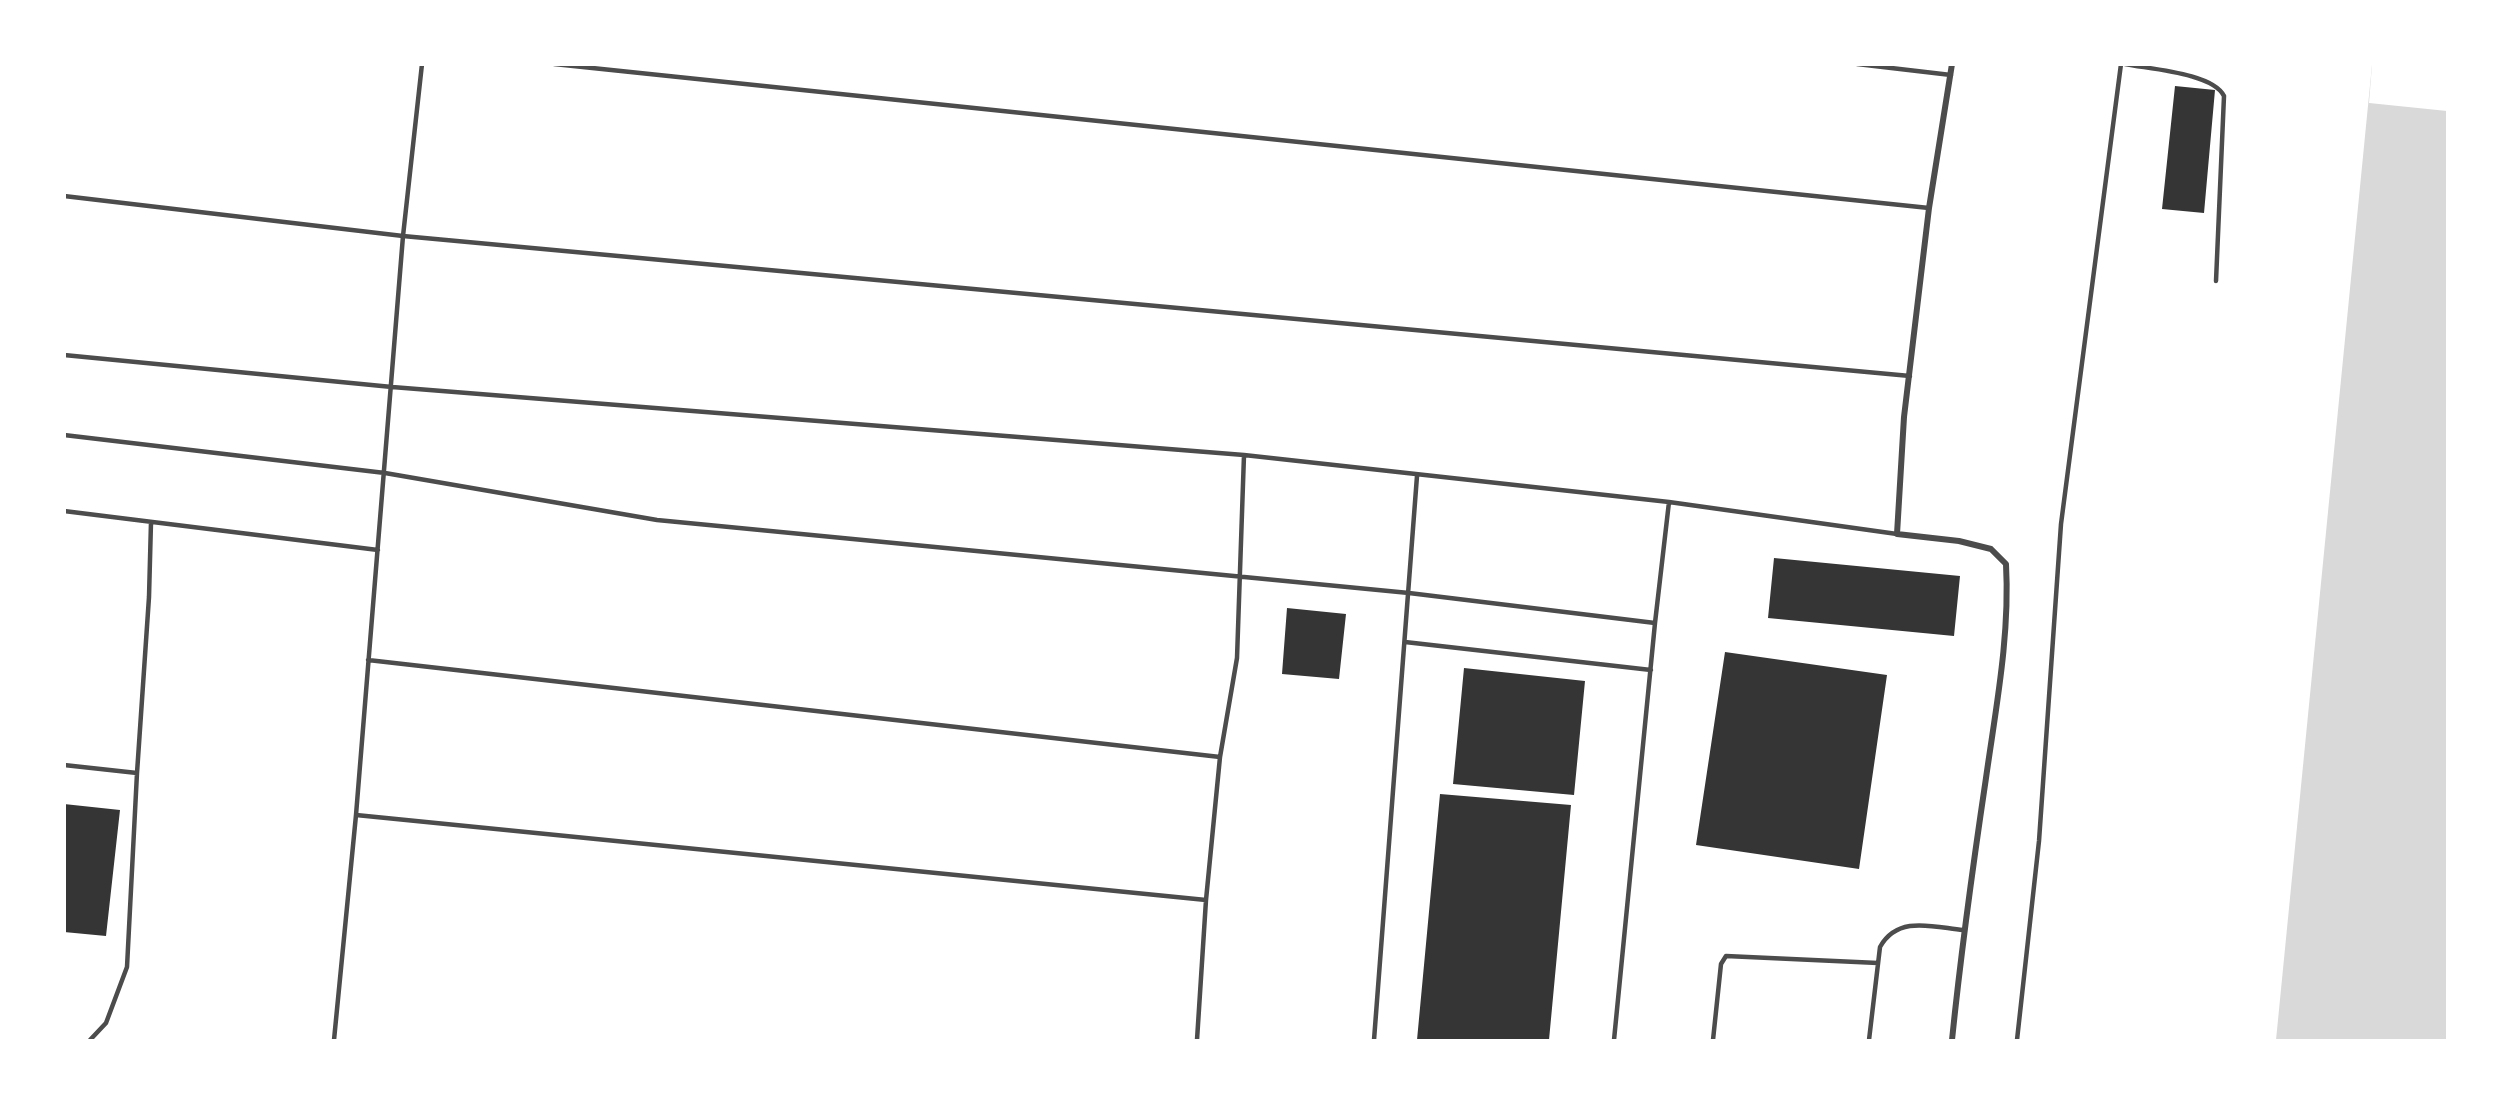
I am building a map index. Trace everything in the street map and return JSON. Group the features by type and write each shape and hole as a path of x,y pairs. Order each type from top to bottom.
{"street":[{"path":"1952,64 1929,208 1904,417 1897,534 1959,541 1991,549 2006,564 2007,603 2000,677 1964,930 1952,1041"}],"lane":[{"path":"334,1041 356,815 403,236 422,64"},
{"path":"555,64 1929,208"},
{"path":"1857,64 1951,75"},
{"path":"2017,1041 2039,841 2061,524 2123,64 2204,79 2221,89 2224,96 2216,281"},
{"path":"64,196 403,236 1910,376"},
{"path":"64,355 392,387 1244,456 1669,502 1897,534"},
{"path":"64,435 385,472 657,520 1409,593 1655,622"},
{"path":"1197,1041 1206,900 1220,757 1238,658 1244,456"},
{"path":"1374,1041 1417,476"},
{"path":"1614,1041 1669,502"},
{"path":"64,511 378,550"},
{"path":"90,1041 106,1023 127,967 149,597 151,522"},
{"path":"1405,642 1651,670"},
{"path":"368,660 1220,757"},
{"path":"64,765 138,773"},
{"path":"356,815 1206,900"},
{"path":"1869,1041 1880,947 1885,938 1901,927 1913,925 1964,930"},
{"path":"1713,1041 1721,964 1726,956 1878,963"}],"shaded area":[{"path":"2372,65 2447,65 2447,1040 2276,1040"}],"pier":[{"path":"2372,65 2447,65 2447,111 2369,103"}],"building":[{"path":"2175,86 2215,90 2204,213 2162,209"},
{"path":"1774,558 1960,576 1954,636 1768,618"},
{"path":"1287,608 1346,614 1339,679 1282,674"},
{"path":"1725,652 1887,675 1859,869 1696,845"},
{"path":"1464,668 1585,681 1574,795 1453,784"},
{"path":"1440,794 1571,805 1549,1040 1417,1040"},
{"path":"64,804 120,810 106,936 64,932"}]}
